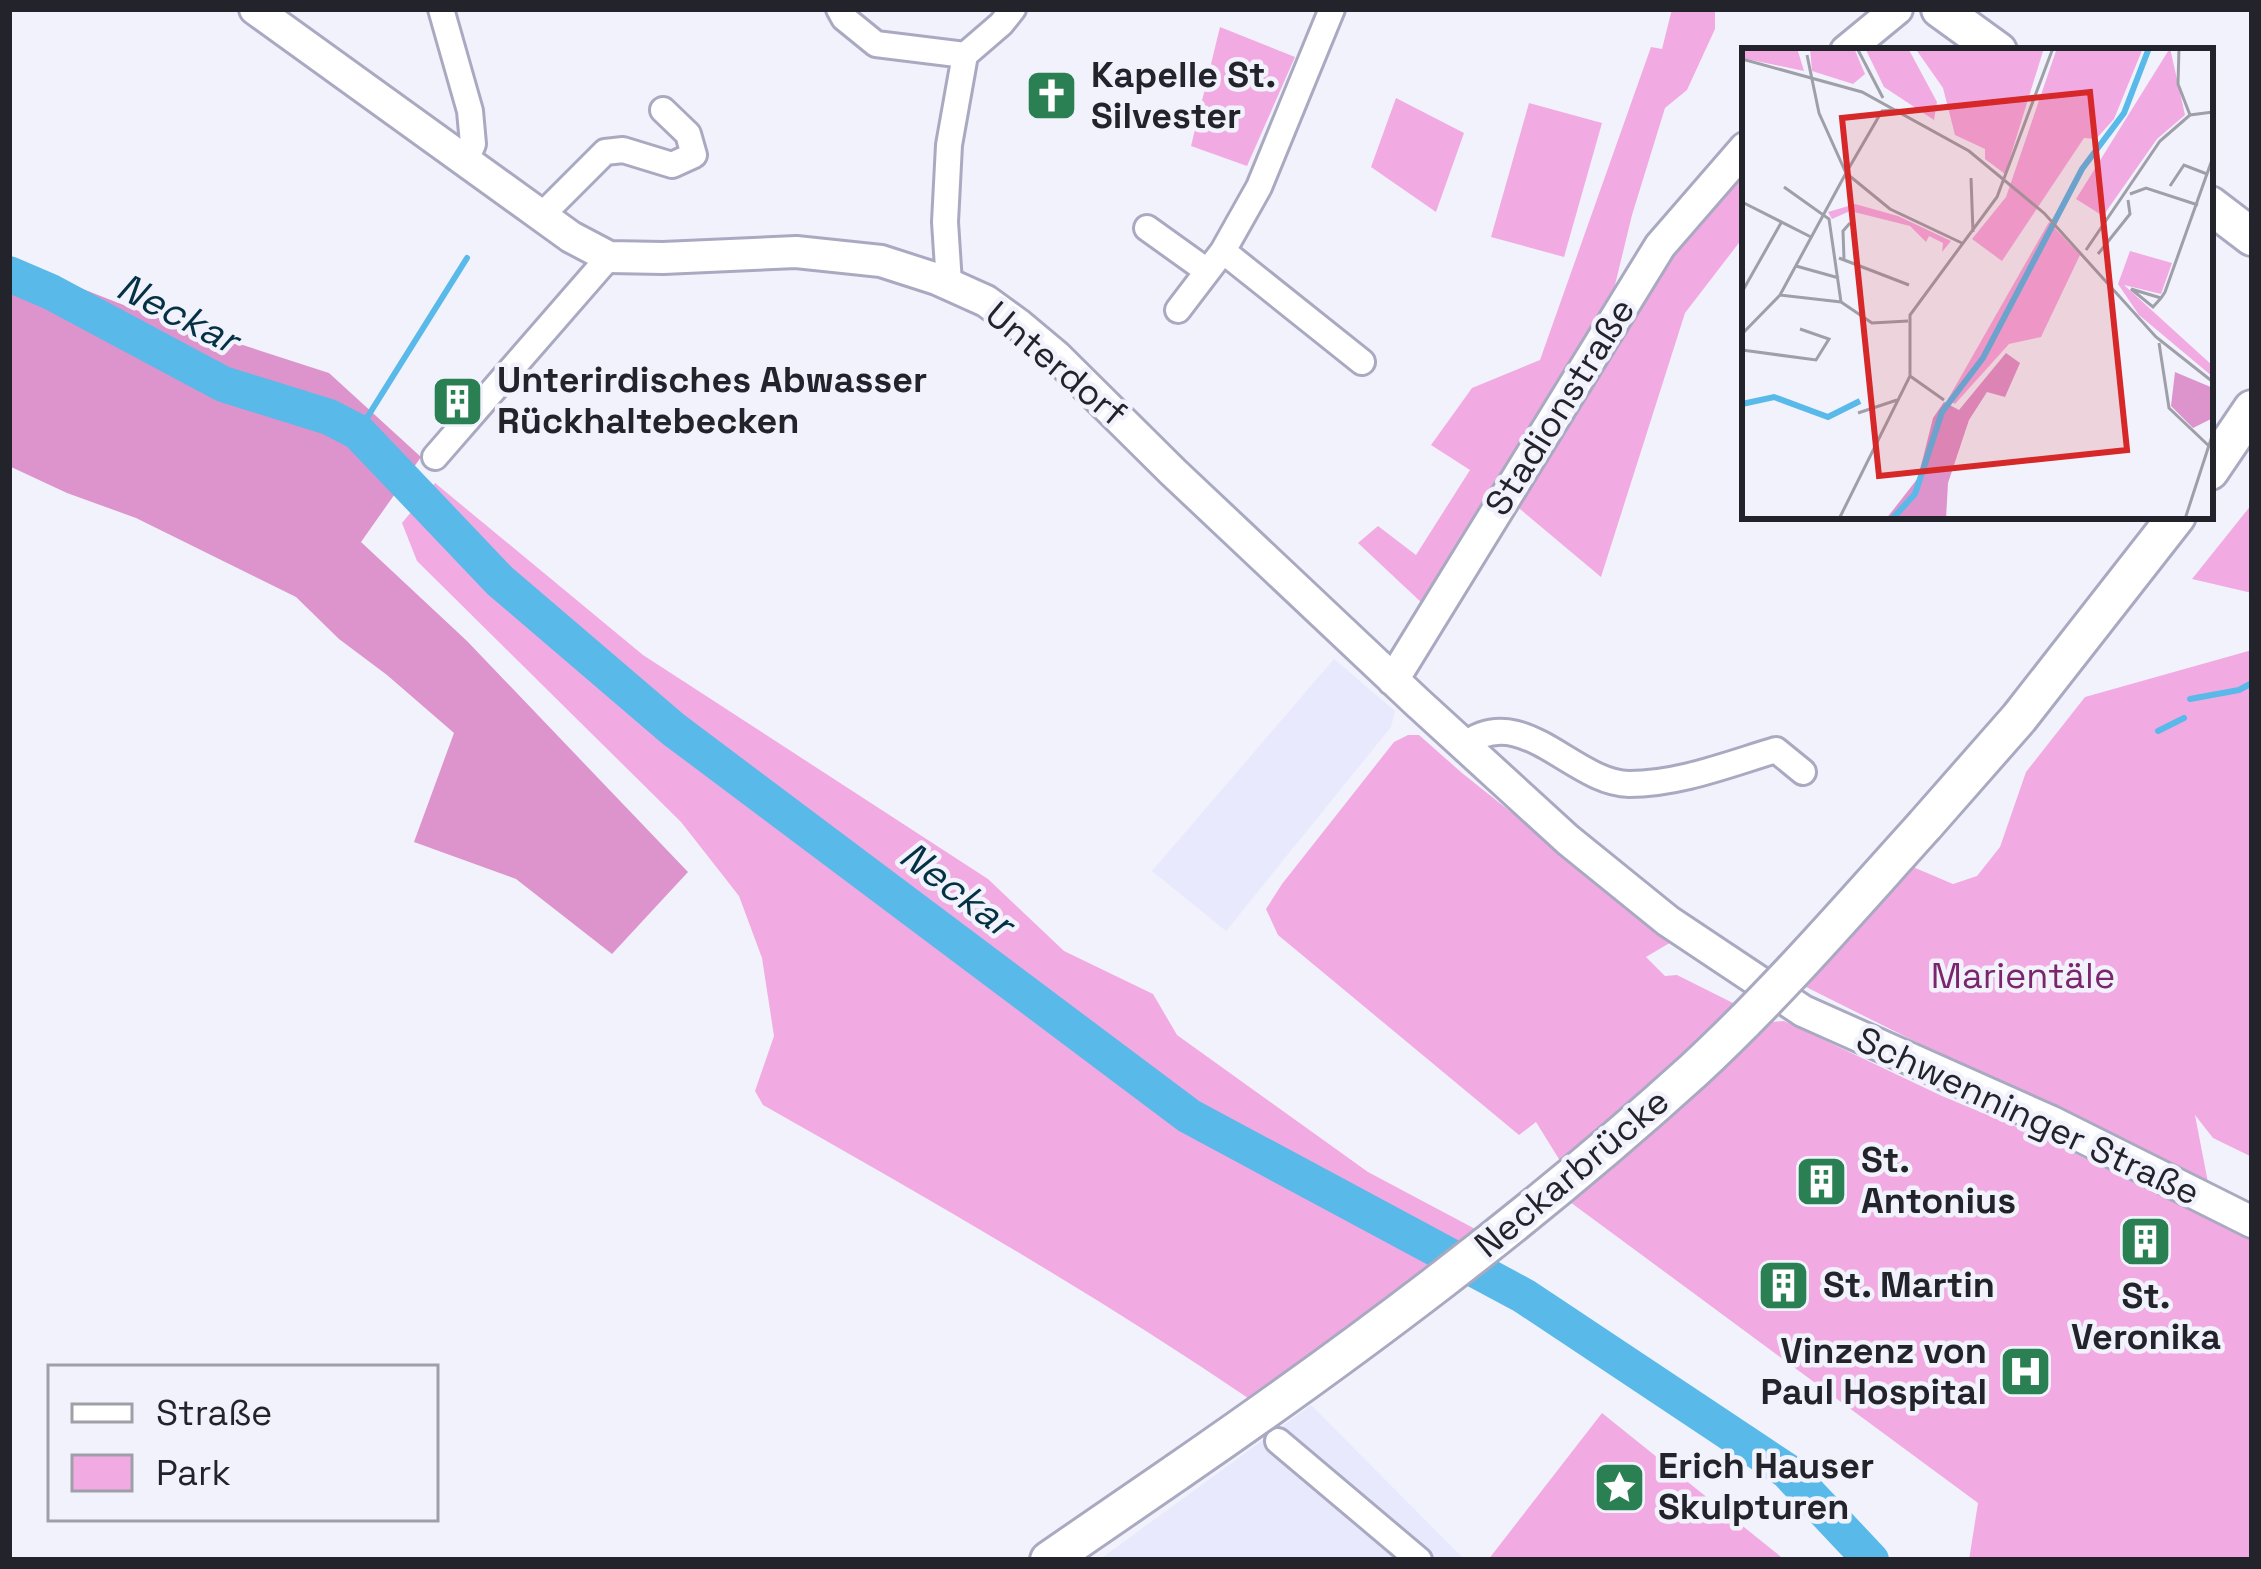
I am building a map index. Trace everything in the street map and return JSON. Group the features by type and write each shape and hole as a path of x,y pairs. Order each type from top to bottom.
{"main road":[{"path":"1940,9 1994,48"},
{"path":"2227,210 2252,237"},
{"path":"2213,467 2252,409"},
{"name":"Neckarbrücke","path":"1049,1560 1312,1379 1456,1271 1696,1067 1800,962 2019,718 2175,519"}],"street":[{"name":"Unterdorf","path":"256,9 541,216 608,256 796,252 881,261 949,283 986,301 1056,356 1393,680 1568,840 1668,921 1803,1011"},
{"path":"441,9 470,111 473,144 466,161"},
{"path":"839,9 876,44 965,56"},
{"path":"949,283 945,222 949,145 965,56 1013,9"},
{"path":"1178,310 1215,261 1259,187 1332,9"},
{"path":"1850,48 1897,9"},
{"path":"541,216 605,152 623,150 672,165 694,155 688,134 663,110"},
{"name":"Stadionstraße","path":"1393,680 1660,245 1742,151"},
{"path":"1147,228 1215,261 1361,362"},
{"path":"435,458 608,256"},
{"path":"1463,745 1477,735 1507,733 1538,742 1623,784 1664,782 1776,750 1802,772"},
{"name":"Schwenninger Straße","path":"1803,1011 2052,1122 2252,1222"},
{"path":"1278,1441 1419,1560"}],"shaded area":[{"path":"9,260 144,313 329,373 421,457 361,542 467,641 688,872 612,954 516,879 414,842 454,733 339,639 296,597 136,518 9,466"},
{"path":"1334,659 1395,711 1391,727 1226,931 1152,871"},
{"path":"1311,1405 1465,1560 1099,1560"}],"green space":[{"path":"1672,9 1715,9 1715,29 1687,90 1665,108 1614,289 1423,604 1358,543 1378,526 1416,555 1470,470 1431,445 1472,388 1540,360 1651,47 1662,49"},
{"path":"1220,27 1295,57 1247,166 1191,146"},
{"path":"1396,98 1464,133 1436,212 1371,167"},
{"path":"1529,103 1602,123 1564,257 1491,237"},
{"path":"1742,172 1742,239 1685,313 1601,577 1514,504 1666,264"},
{"path":"435,483 643,655 988,879 1064,951 1153,994 1177,1035 1368,1172 1479,1231 1248,1398 1069,1283 763,1105 755,1091 774,1036 762,958 739,896 681,822 417,561 402,523"},
{"path":"2252,504 2252,593 2192,579"},
{"name":"Marientäle","path":"2252,650 2252,1157 2213,1138 2195,1115 2209,1188 1806,987 1913,867 1953,884 1977,876 2000,847 2026,772 2085,697"},
{"name":"Vinzenz von Paul Hospital","path":"1419,735 1673,941 1646,957 1665,976 1677,975 1771,1022 1784,1021 2043,1138 2252,1240 2252,1560 1969,1560 1978,1503 1570,1202 1562,1164 1536,1122 1519,1135 1278,935 1266,909 1282,884 1394,742"},
{"name":"Erich Hauser Skulpturen","path":"1602,1413 1785,1560 1488,1560"}],"waterway":[{"path":"358,432 467,258"},
{"name":"Neckar","path":"9,274 223,384 329,417 358,432 500,581 673,729 1189,1116 1524,1296 1787,1471 1871,1560"},
{"path":"2190,699 2252,683"},
{"path":"2158,731 2184,718"}],"place":[{"name":"Kapelle St. Silvester","path":"1052,96"},
{"name":"Unterirdisches Abwasser Rückhaltebecken","path":"458,401"},
{"name":"St. Antonius","path":"1822,1181"},
{"name":"St. Veronika","path":"2146,1241"},
{"name":"St. Martin","path":"1784,1285"},
{"name":"Vinzenz von Paul Hospital","path":"2026,1372"},
{"name":"Erich Hauser Skulpturen","path":"1619,1487"}]}
